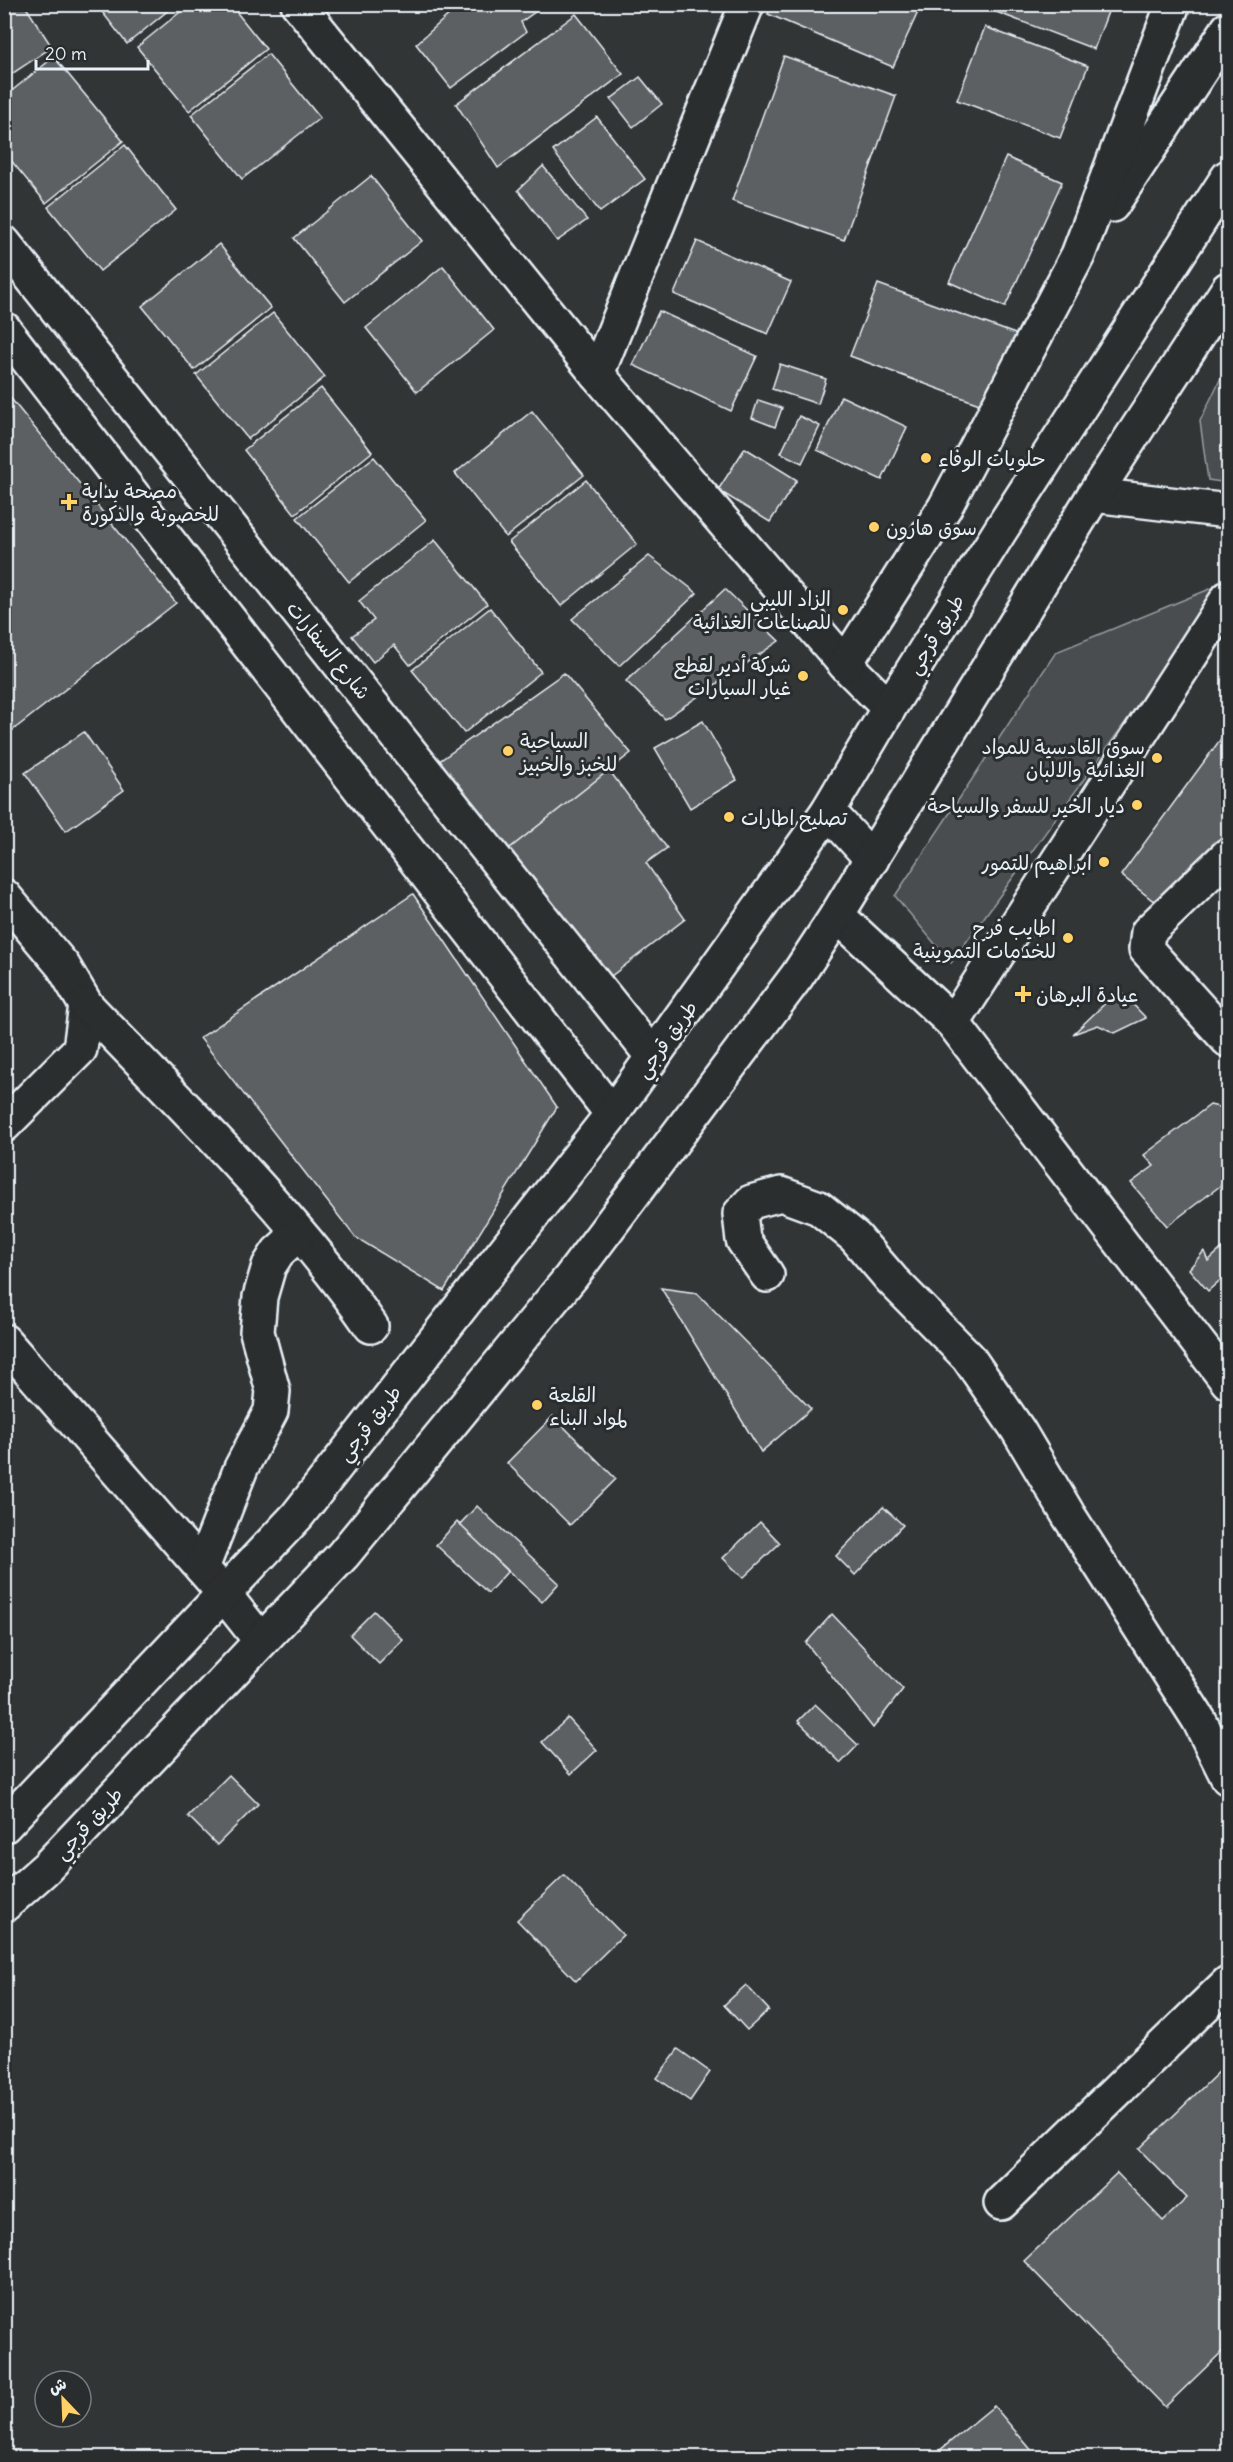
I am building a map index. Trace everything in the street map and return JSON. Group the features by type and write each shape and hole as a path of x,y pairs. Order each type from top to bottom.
{"main road":[{"path":"298,4 597,374 845,664 889,708"},
{"path":"597,374 747,4"},
{"path":"1078,255 1173,4"},
{"path":"845,664 945,507 1078,255 1228,29"},
{"name":"طريق قرجي","path":"4,1826 297,1516 612,1114 828,811 889,708 1006,521 1228,177"},
{"name":"شارع السفارات","path":"4,243 653,1057"},
{"name":"طريق قرجي","path":"4,1905 45,1868 343,1555 571,1277 797,976 872,859 1094,495 1228,289"},
{"path":"4,329 612,1114"},
{"path":"1094,495 1228,511"},
{"path":"952,1023 1228,598"},
{"path":"828,811 872,859"},
{"path":"1228,855 1148,932 1146,949 1228,1040"},
{"path":"4,896 63,966 86,1005 242,1169 298,1234 371,1326"},
{"path":"837,915 952,1023 1223,1365"},
{"path":"4,1125 80,1050 86,1005"},
{"path":"767,1275 743,1240 740,1214 751,1202 781,1194 819,1208 855,1237 892,1280 968,1358 1018,1430 1069,1516 1199,1720 1228,1779"},
{"path":"202,1568 241,1468 271,1411 273,1390 257,1332 260,1297 269,1266 278,1252 298,1234"},
{"path":"4,1341 202,1568 261,1641"},
{"path":"1001,2203 1228,1983"}],"shaded area":[{"path":"1228,363 1228,483 1208,480 1200,421"},
{"path":"1227,582 951,963 895,896 1056,652"}],"building":[{"path":"4,4 24,4 52,47 4,79"},
{"path":"96,4 176,4 127,44"},
{"path":"190,4 230,4 266,49 189,111 137,47"},
{"path":"461,4 546,4 521,22 526,32 451,88 416,44"},
{"path":"772,4 899,4 918,12 893,67 768,14"},
{"path":"993,4 1111,4 1094,49 991,10"},
{"path":"576,14 623,74 498,168 456,104"},
{"path":"985,27 1088,66 1060,138 957,100"},
{"path":"268,54 320,118 242,179 191,115"},
{"path":"784,56 896,96 844,240 732,201"},
{"path":"54,57 123,141 46,203 4,152 4,97"},
{"path":"640,77 662,104 633,127 611,99"},
{"path":"597,117 645,179 600,212 553,151"},
{"path":"125,145 176,210 100,271 48,207"},
{"path":"1006,157 1062,182 1005,307 949,282"},
{"path":"543,166 587,220 557,241 518,190"},
{"path":"371,176 422,241 345,302 294,238"},
{"path":"697,241 791,282 768,334 674,294"},
{"path":"219,244 271,308 194,370 142,306"},
{"path":"443,266 494,330 417,392 366,328"},
{"path":"878,284 1018,335 990,408 850,356"},
{"path":"659,311 757,356 731,411 633,365"},
{"path":"273,313 325,377 248,439 196,375"},
{"path":"780,364 826,379 818,404 772,389"},
{"path":"321,388 372,452 295,514 244,450"},
{"path":"4,390 176,603 4,737"},
{"path":"841,396 907,427 882,480 817,450"},
{"path":"758,400 782,408 775,427 752,418"},
{"path":"532,411 584,475 506,537 455,473"},
{"path":"799,416 820,426 802,463 781,453"},
{"path":"745,448 797,480 770,522 718,490"},
{"path":"374,457 426,520 349,582 297,518"},
{"path":"586,480 637,544 561,606 509,542"},
{"path":"435,540 487,604 410,665 394,645 373,662 352,636 374,620 359,601"},
{"path":"649,556 697,593 619,666 572,619"},
{"path":"725,589 779,641 665,719 626,681"},
{"path":"490,608 541,672 464,733 412,670"},
{"path":"564,673 631,753 505,852 438,762"},
{"path":"703,721 737,780 690,808 655,748"},
{"path":"1228,729 1228,838 1156,903 1121,875"},
{"path":"84,732 124,790 66,831 25,773"},
{"path":"609,770 667,848 646,863 685,919 606,980 505,852"},
{"path":"413,894 557,1107 444,1291 355,1237 200,1038"},
{"path":"1119,990 1146,1018 1115,1033 1098,1025 1073,1034"},
{"path":"1210,1105 1228,1109 1228,1129 1225,1141 1228,1145 1228,1180 1167,1226 1131,1183 1154,1166 1144,1155"},
{"path":"1228,1243 1228,1281 1225,1276 1208,1291 1189,1269 1204,1251 1208,1261"},
{"path":"661,1288 697,1293 811,1409 761,1452"},
{"path":"553,1416 616,1479 570,1525 507,1463"},
{"path":"477,1506 559,1583 542,1602 459,1525"},
{"path":"883,1507 903,1525 855,1575 836,1556"},
{"path":"457,1522 508,1571 488,1593 436,1545"},
{"path":"760,1522 780,1543 743,1578 723,1558"},
{"path":"374,1611 403,1640 379,1664 350,1635"},
{"path":"832,1614 903,1689 873,1728 806,1643"},
{"path":"815,1704 858,1745 841,1763 798,1721"},
{"path":"568,1718 597,1750 571,1774 542,1742"},
{"path":"229,1775 258,1804 217,1845 188,1816"},
{"path":"564,1875 623,1935 576,1981 517,1920"},
{"path":"746,1985 769,2010 747,2030 724,2005"},
{"path":"678,2049 710,2072 690,2101 657,2078"},
{"path":"1228,2063 1228,2346 1165,2407 1024,2261 1117,2173 1163,2221 1187,2198 1139,2149"},
{"path":"994,2406 1033,2452 1027,2458 944,2458 939,2451"}],"place":[{"name":"حلويات الوفاء","path":"926,458"},
{"name":"مصحة بداية للخصوبة والدكورة","path":"69,502"},
{"name":"سوق هارون","path":"874,527"},
{"name":"الزاد الليبي للصناعات الغذائية","path":"843,610"},
{"name":"شركة أدير لقطع غيار السيارات","path":"803,676"},
{"name":"السياحية للخبز والخبيز","path":"508,751"},
{"name":"سوق القادسية للمواد الغذائية والالبان","path":"1157,758"},
{"name":"ديار الخير للسفر والسياحة","path":"1137,805"},
{"name":"تصليح اطارات","path":"729,817"},
{"name":"ابراهيم للتمور","path":"1104,862"},
{"name":"اطايب فرح للخدمات التموينية","path":"1068,938"},
{"name":"عيادة البرهان","path":"1023,994"},
{"name":"القلعة لمواد البناء","path":"537,1405"}]}
